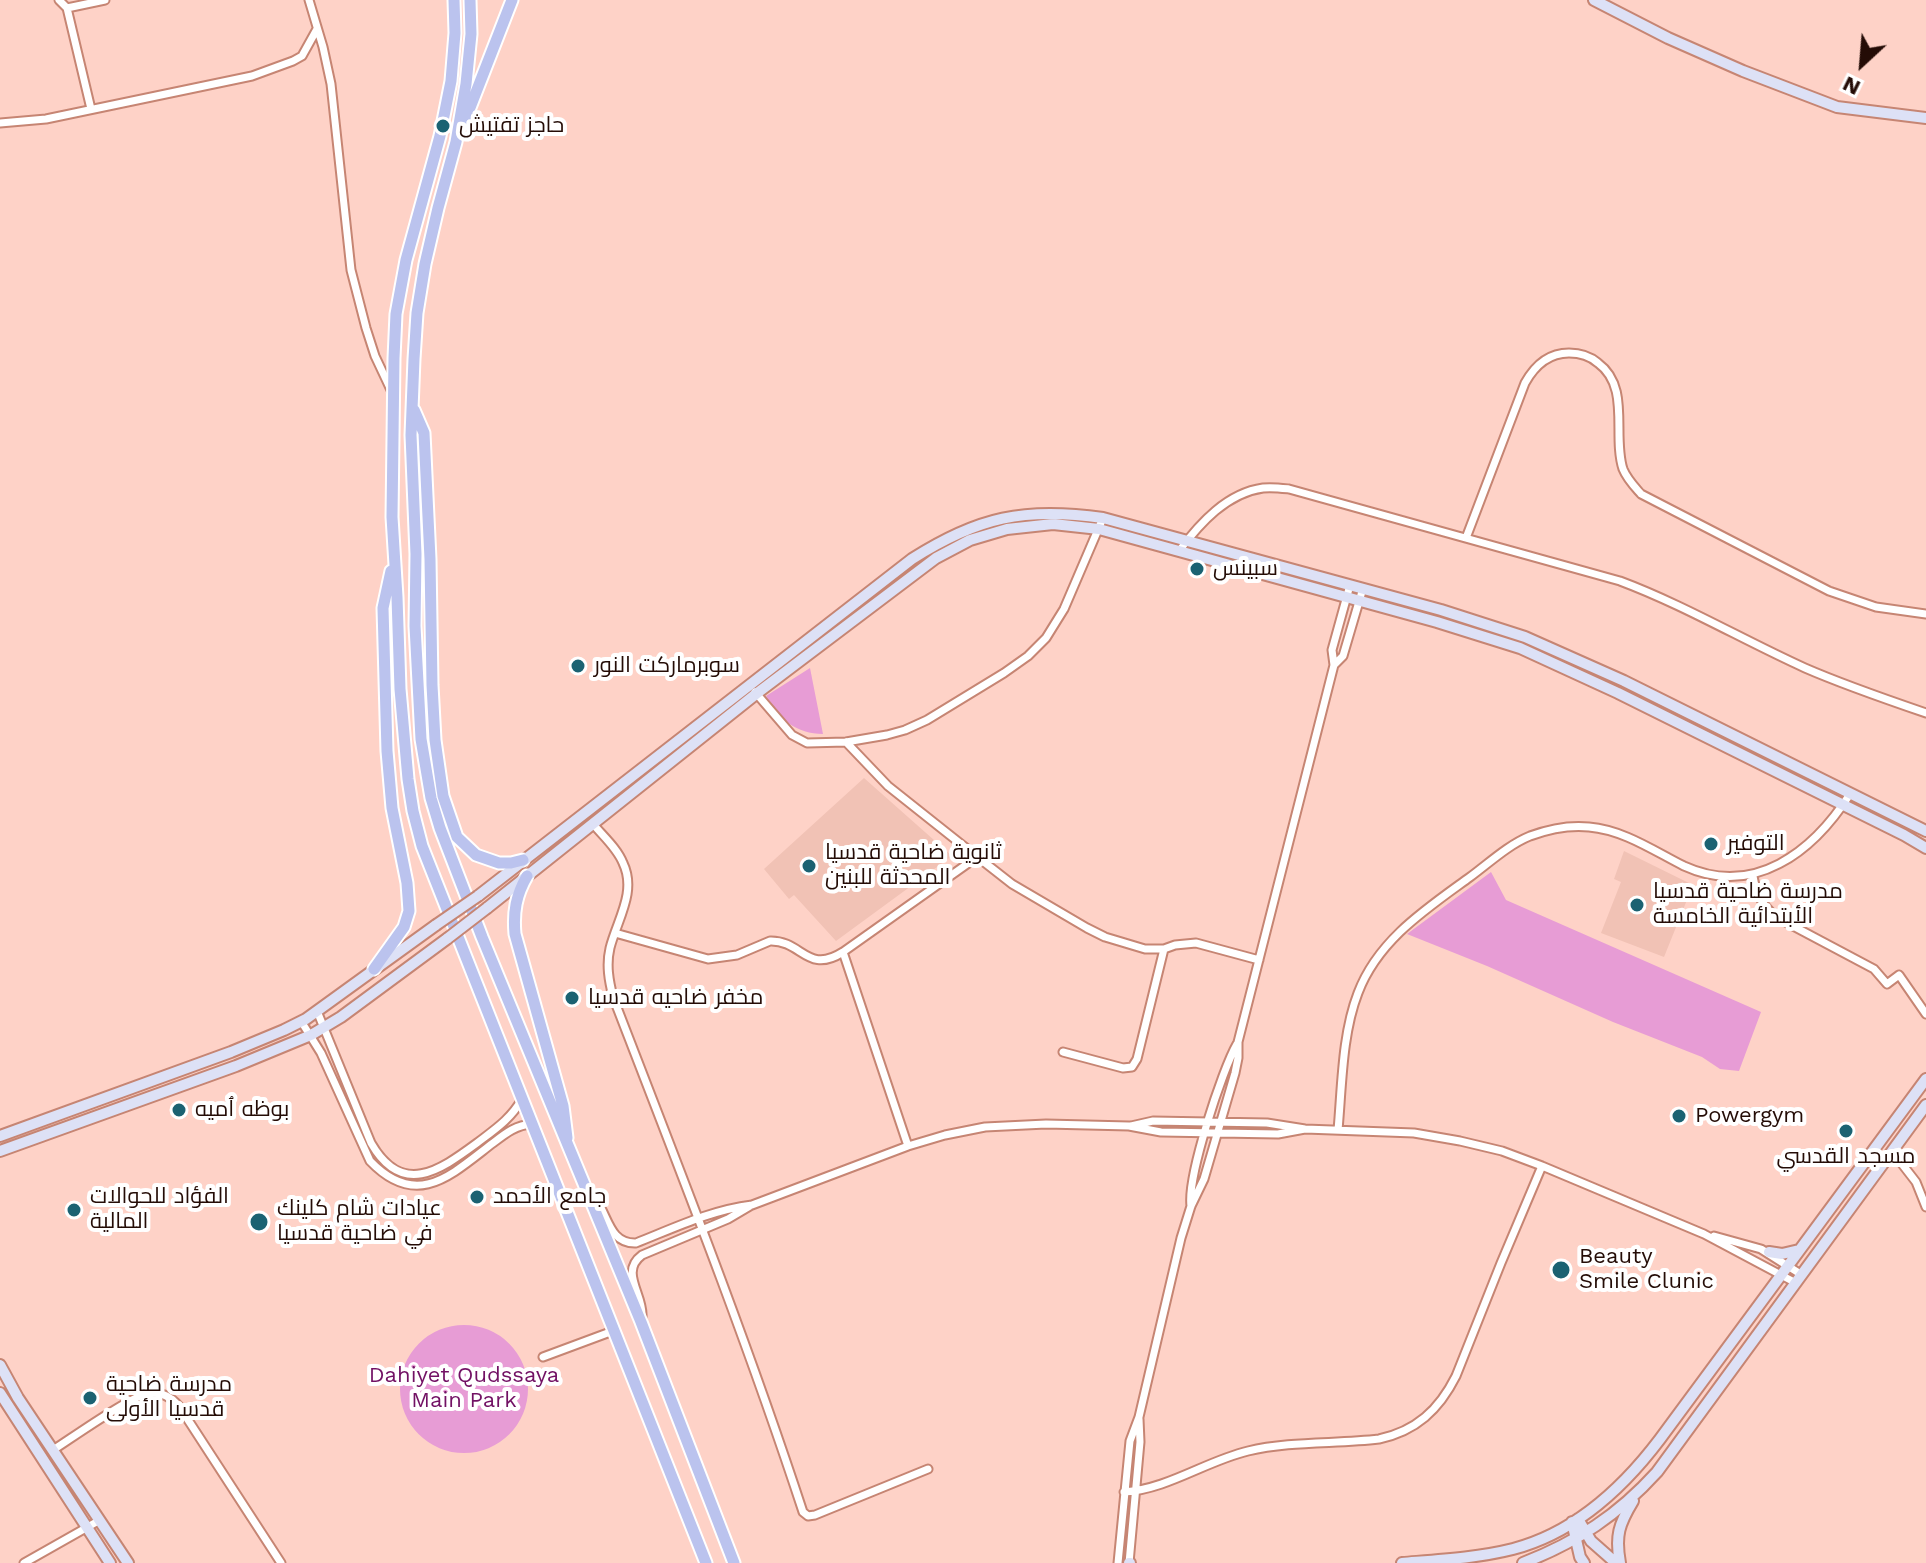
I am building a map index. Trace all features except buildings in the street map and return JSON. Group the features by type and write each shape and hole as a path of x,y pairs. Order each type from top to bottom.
{"main road":[{"path":"454,0 451,81 440,136 406,260 396,314 392,517 404,746 413,811 422,846 706,1563"},
{"path":"470,0 471,34 466,84 456,142 425,264 417,313 411,435 421,739 431,798 440,828 641,1322 734,1563"},
{"path":"456,142 512,0"},
{"path":"1594,0 1668,38 1837,107 1926,118"},
{"path":"412,407 424,433 432,685 435,740 443,796 457,837 476,855 499,863 523,860"},
{"path":"0,1136 231,1052 301,1021 478,896 889,576 939,542 984,522 1004,517 1053,513 1187,541 1363,588 1525,637 1638,688 1926,831"},
{"path":"0,1151 236,1066 324,1028 448,938 756,694 936,558 989,534 1030,525 1101,524 1179,551 1479,634 1533,654 1618,693 1926,848"},
{"path":"374,969 404,927 409,911 407,883 392,808 387,751 383,608 394,559"},
{"path":"889,576 897,587"},
{"path":"527,876 514,910 515,934 563,1106 567,1146"},
{"path":"1405,1563 1484,1555 1544,1538 1611,1494 1646,1459 1926,1079"},
{"path":"98,1101 104,1114"},
{"path":"1523,1563 1600,1524 1638,1492 1673,1450 1926,1105"},
{"path":"1867,1159 1880,1168"},
{"path":"1769,1252 1789,1253 1801,1249"},
{"path":"0,1365 18,1398 128,1563"},
{"path":"0,1393 110,1563"},
{"path":"34,1445 45,1438"},
{"path":"48,1465 56,1454"},
{"path":"1618,1563 1620,1525 1638,1492"},
{"path":"1575,1520 1580,1536 1580,1557 1584,1563"},
{"path":"1580,1536 1618,1563"}],"street":[{"path":"59,0 67,8 91,109"},
{"path":"67,8 105,0"},
{"path":"309,0 328,65 357,299 375,356 393,395"},
{"path":"0,123 46,119 252,76 302,56 317,29"},
{"path":"1466,538 1531,372 1549,357 1572,353 1595,360 1611,377 1616,388 1624,470 1641,494 1829,591 1876,607 1926,614"},
{"path":"1179,551 1212,514 1228,502 1248,491 1267,487 1289,489 1636,587 1804,668 1926,713"},
{"path":"748,685 792,735 807,743 846,742 905,730 927,720 1028,656 1046,638 1059,619 1101,524"},
{"path":"1118,1563 1130,1441 1139,1417 1166,1297 1191,1206 1202,1186 1237,1065 1238,1042 1334,665 1332,650 1350,585"},
{"path":"1334,665 1343,656 1363,588"},
{"path":"846,742 888,786 977,857 1012,884 1087,928 1123,943 1154,950 1196,943 1259,960"},
{"path":"1338,1130 1351,1017 1358,992 1370,968 1403,928 1508,848 1547,830 1591,827 1613,832 1699,872 1717,876 1753,876 1794,855 1821,832 1850,794"},
{"path":"593,824 618,853 628,878 628,892 610,949 608,965 613,997 703,1230 806,1514 815,1515 928,1469"},
{"path":"615,933 708,959 728,958 770,941 783,942 819,960 834,958 977,857"},
{"path":"1753,876 1760,899 1776,917 1874,969 1887,984 1899,975 1926,1014"},
{"path":"1063,1052 1123,1068 1132,1067 1137,1059 1164,949"},
{"path":"843,952 908,1146"},
{"path":"317,1011 371,1143 387,1164 399,1171 425,1174 445,1166 502,1124 523,1097"},
{"path":"301,1021 321,1053 370,1161 395,1181 411,1185 440,1181 507,1132 532,1124"},
{"path":"1191,1206 1191,1183 1205,1132 1227,1063 1238,1042"},
{"path":"346,1108 355,1104"},
{"path":"1129,1126 1153,1121 1277,1123 1305,1129 1414,1133 1460,1141 1502,1151 1542,1166 1704,1234 1799,1279"},
{"path":"641,1322 643,1310 631,1273 636,1259 642,1255 734,1216 752,1205 945,1135 1014,1125 1129,1126 1153,1131 1278,1134 1305,1129"},
{"path":"1892,1151 1916,1182 1926,1207"},
{"path":"1124,1492 1152,1487 1247,1451 1379,1439 1395,1436 1425,1419 1438,1406 1456,1376 1542,1166"},
{"path":"585,1190 595,1196 618,1238 628,1243 636,1243 730,1208 752,1205"},
{"path":"1704,1234 1769,1252 1785,1271"},
{"path":"636,1243 636,1252 642,1255"},
{"path":"543,1357 613,1331"},
{"path":"56,1454 140,1395 166,1395 179,1406 281,1563"},
{"path":"1129,1563 1140,1442 1139,1417"},
{"path":"24,1563 100,1520"}],"shaded area":[{"path":"864,778 952,856 836,941 794,895 789,899 764,869"},
{"path":"1624,851 1693,885 1664,957 1601,933 1621,882 1614,879"}],"green space":[{"path":"810,668 823,734 789,724 776,712 766,696"},
{"path":"1491,872 1506,900 1761,1012 1739,1071 1720,1069 1702,1057 1407,934"},
{"name":"Dahiyet Qudssaya Main Park","path":"464,1325 489,1329 510,1343 524,1364 528,1389 524,1414 510,1435 489,1449 464,1453 439,1449 418,1435 404,1414 400,1389 404,1364 418,1343 439,1329"}],"place":[{"name":"حاجز تفتيش","path":"443,126"},
{"name":"سبينس","path":"1197,569"},
{"name":"سوبرماركت النور","path":"578,666"},
{"name":"التوفير","path":"1711,844"},
{"name":"ثانوية ضاحية قدسيا المحدثة للبنين","path":"809,866"},
{"name":"مدرسة ضاحية قدسيا الأبتدائية الخامسة","path":"1637,905"},
{"name":"مخفر ضاحيه قدسيا","path":"572,998"},
{"name":"بوظه اُميه","path":"179,1110"},
{"name":"Powergym","path":"1679,1116"},
{"name":"مسجد القدسي","path":"1846,1131"},
{"name":"جامع الأحمد","path":"477,1197"},
{"name":"الفؤاد للحوالات المالية","path":"74,1210"},
{"name":"عيادات شام كلينك في ضاحية قدسيا","path":"259,1222"},
{"name":"Beauty Smile Clunic","path":"1561,1270"},
{"name":"مدرسة ضاحية قدسيا الأولى","path":"90,1398"}]}
